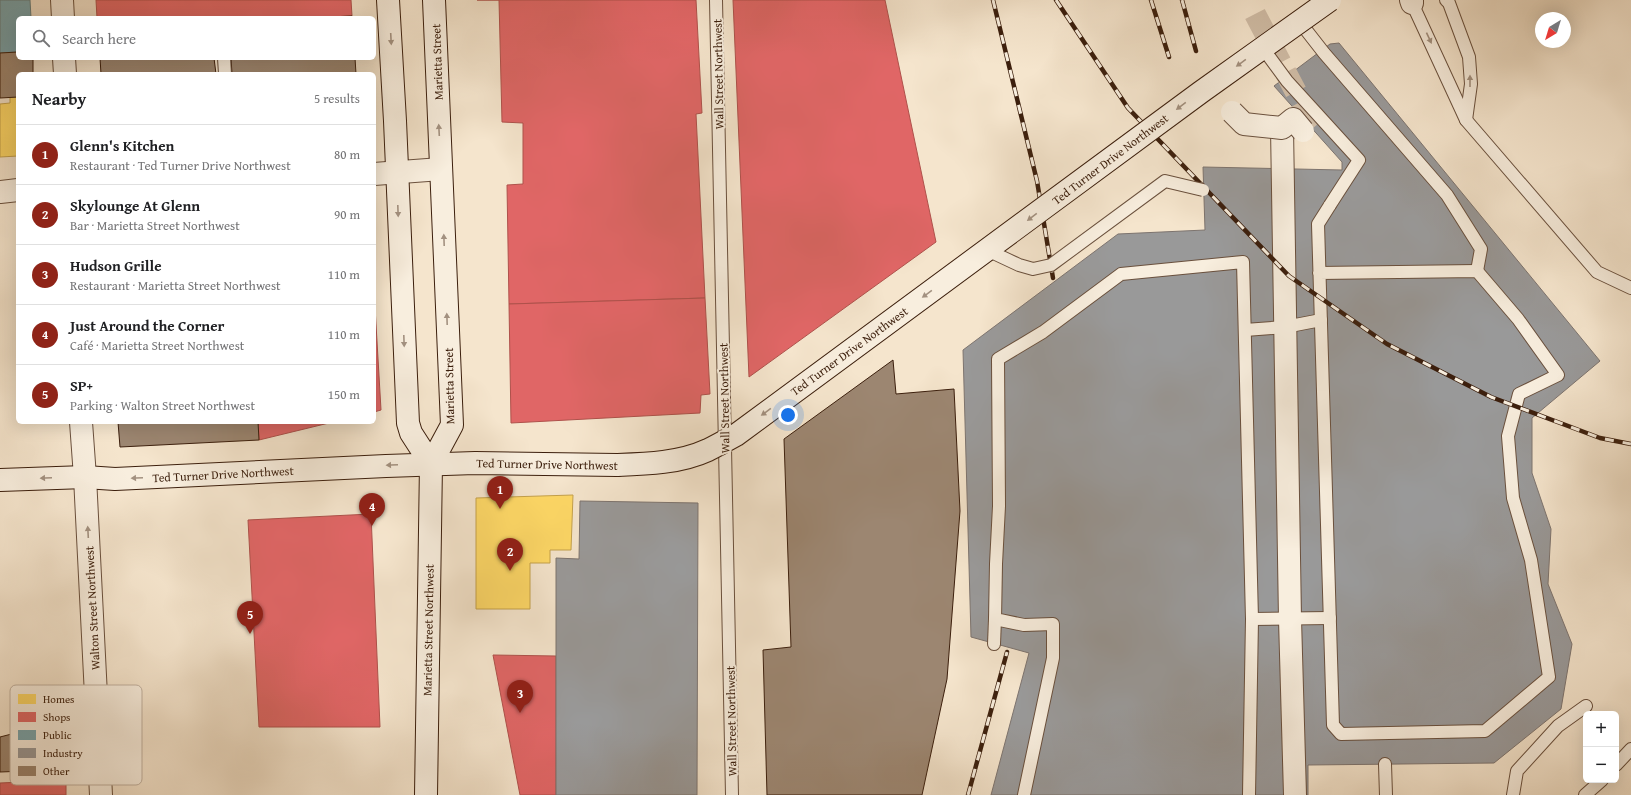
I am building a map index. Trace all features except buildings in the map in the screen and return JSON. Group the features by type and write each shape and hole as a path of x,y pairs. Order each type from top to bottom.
{"street":[{"path":"62,0 63,16"},
{"path":"388,0 395,121 408,423 412,433 431,464"},
{"name":"Marietta Street","path":"431,464 452,425 434,0"},
{"name":"Ted Turner Drive Northwest","path":"0,480 85,477 115,479 431,464 647,464 681,459 708,450 736,435 1262,47 1330,0"},
{"path":"64,60 65,72"},
{"path":"1232,112 1244,124 1293,129 1285,327 1290,619 1295,795"},
{"path":"376,174 441,169"},
{"path":"0,192 16,190"},
{"name":"Walton Street Northwest","path":"81,424 95,685"},
{"name":"Marietta Street Northwest","path":"426,795 431,464"},
{"name":"Walton Street Northwest","path":"100,785 101,795"}],"lane":[{"name":"Wall Street Northwest","path":"716,0 732,795"},
{"path":"1446,0 1449,3 1469,57 1471,84 1466,120"},
{"path":"1414,1 1466,120 1597,272 1631,288"},
{"path":"1299,21 1324,53 1448,195 1481,249 1477,271"},
{"path":"1262,47 1288,81 1359,160 1318,224 1319,273 1333,725 1341,734 1485,731 1549,677 1531,560 1513,498 1508,436 1519,394 1558,375 1518,318 1477,271 1319,273"},
{"path":"224,60 225,72"},
{"path":"987,250 1019,265 1033,268 1051,265 1165,180 1203,190"},
{"path":"994,644 999,506 998,359 1043,332 1121,274 1243,262 1252,619 1249,795"},
{"path":"1245,330 1285,327 1321,320"},
{"path":"1252,619 1330,618"},
{"path":"995,619 1024,625 1054,624 1053,658 1024,795"},
{"path":"1513,795 1517,771 1558,726 1586,706"},
{"path":"1619,762 1631,750"},
{"path":"1385,764 1386,795"},
{"path":"1585,795 1599,783"}],"tunnel":[{"path":"1255,14 1309,117 1291,132 1296,138"}],"railway":[{"path":"993,0 1037,181 1053,278"},
{"path":"1056,0 1128,108 1289,276 1387,344 1491,397 1600,438 1631,444"},
{"path":"1151,0 1169,57"},
{"path":"1182,0 1196,51"},
{"path":"968,795 1007,652"}],"place":[{"name":"Glenn's Kitchen","path":"500,509"},
{"name":"Just Around the Corner","path":"372,526"},
{"name":"Skylounge At Glenn","path":"510,571"},
{"name":"SP+","path":"250,634"},
{"name":"Hudson Grille","path":"520,713"}]}
